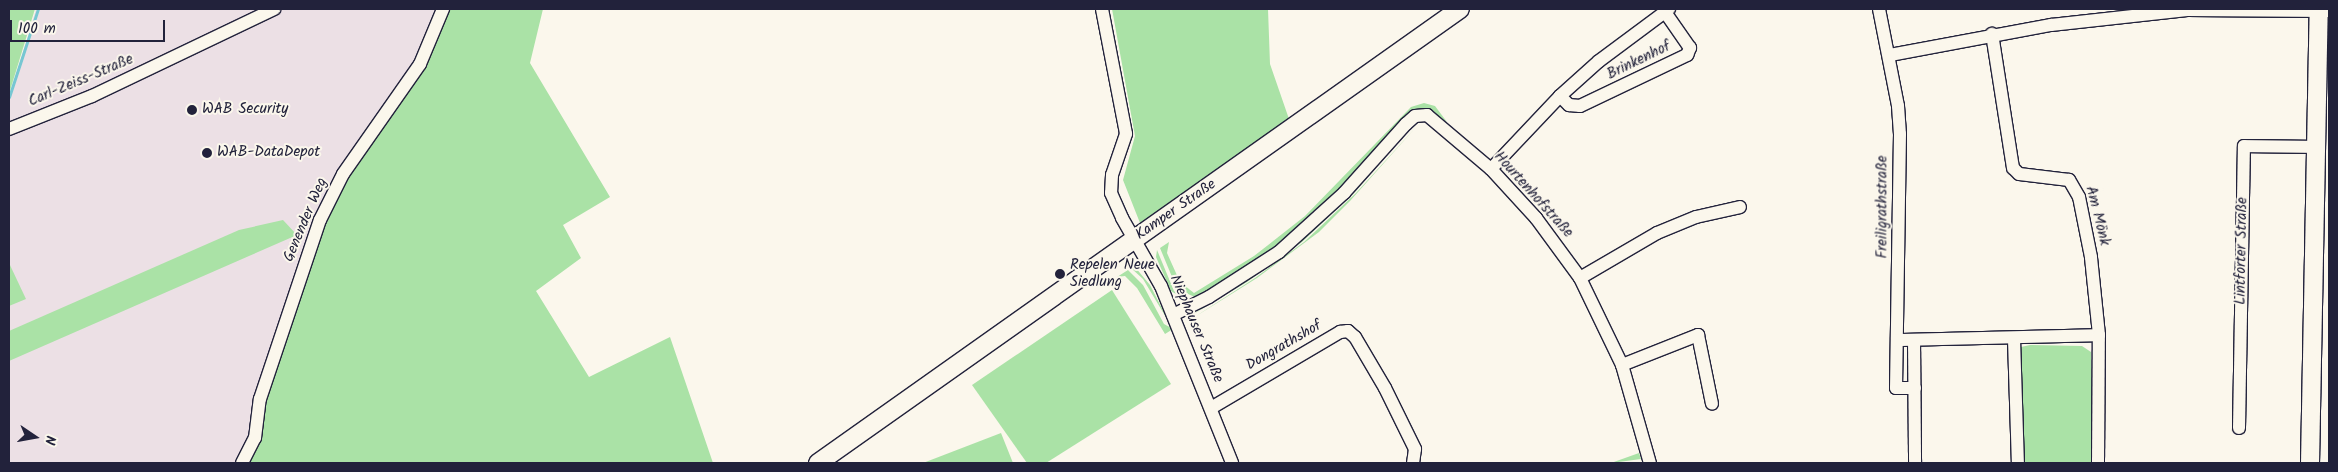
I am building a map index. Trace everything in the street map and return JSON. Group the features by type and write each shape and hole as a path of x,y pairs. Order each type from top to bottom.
{"main road":[{"name":"Kamper Straße","path":"818,463 1460,9"},
{"path":"2310,463 2316,147 2322,10"}],"street":[{"name":"Carl-Zeiss-Straße","path":"9,129 145,72 274,9"},
{"name":"Genender Weg","path":"242,463 255,438 260,399 320,220 343,174 420,64 443,9"},
{"name":"Niephauser Straße","path":"1102,9 1126,134 1112,175 1111,193 1134,240 1161,286 1232,463"},
{"name":"Freiligrathstraße","path":"1879,9 1890,55 1900,134 1896,388 1915,388"},
{"name":"Brinkenhof","path":"1491,169 1560,96 1599,61 1667,10 1690,48 1687,55 1580,106 1569,105 1560,96"},
{"path":"1890,55 2051,24 2187,10 2322,10"},
{"name":"Am Mönk","path":"1992,34 2013,168 2019,174 2069,180 2079,197 2091,257 2098,335 2098,463"},
{"name":"Hourtenhofstraße","path":"1173,315 1209,297 1279,252 1344,193 1406,124 1415,116 1427,115 1491,169 1536,218 1580,278 1622,365 1650,463"},
{"name":"Lintforter Straße","path":"2238,428 2244,146 2316,147"},
{"path":"1580,278 1657,233 1696,217 1740,207"},
{"name":"Dongrathshof","path":"1211,408 1340,332 1348,331 1356,337 1385,388 1415,450 1413,463"},
{"path":"1622,365 1698,335 1712,404"},
{"path":"1897,340 2014,339 2098,335"},
{"path":"2014,339 2018,463"},
{"path":"1914,340 1915,463"}],"shaded area":[{"path":"36,9 439,9 242,463 9,463 9,98"}],"green space":[{"path":"9,9 35,9 9,94"},
{"path":"443,9 543,9 530,63 610,197 563,225 581,258 536,291 589,377 670,337 713,463 242,463 320,220 420,64"},
{"path":"1112,9 1268,9 1270,64 1289,119 1140,223 1123,180 1135,136"},
{"path":"1424,103 1435,106 1447,122 1428,108 1410,112 1346,183 1283,241 1197,298 1177,289 1160,248 1169,242 1167,253 1180,282 1194,293 1254,256 1305,216 1411,107"},
{"path":"1417,126 1350,201 1319,232 1257,278 1193,318 1255,278 1304,242 1356,193"},
{"path":"1409,130 1355,192 1302,242 1247,282 1192,315 1222,295"},
{"path":"283,220 297,235 9,361 9,331 239,230"},
{"path":"1157,250 1174,291 1187,301 1171,291 1156,257"},
{"path":"9,263 26,299 9,306"},
{"path":"1135,267 1150,285 1170,324 1143,279 1131,268"},
{"path":"1128,270 1143,285 1164,324 1173,329 1165,334 1137,288 1125,276 1117,277"},
{"path":"1112,290 1171,384 1046,463 1027,463 972,385"},
{"path":"2030,345 2082,346 2091,352 2093,463 2022,463 2021,347"},
{"path":"1001,433 1013,463 923,463"},
{"path":"1639,453 1641,459 1611,463"}],"waterway":[{"path":"9,97 38,9"}],"place":[{"name":"WAB Security","path":"192,110"},
{"name":"WAB-DataDepot","path":"207,153"},
{"name":"Repelen Neue Siedlung","path":"1060,274"}]}
